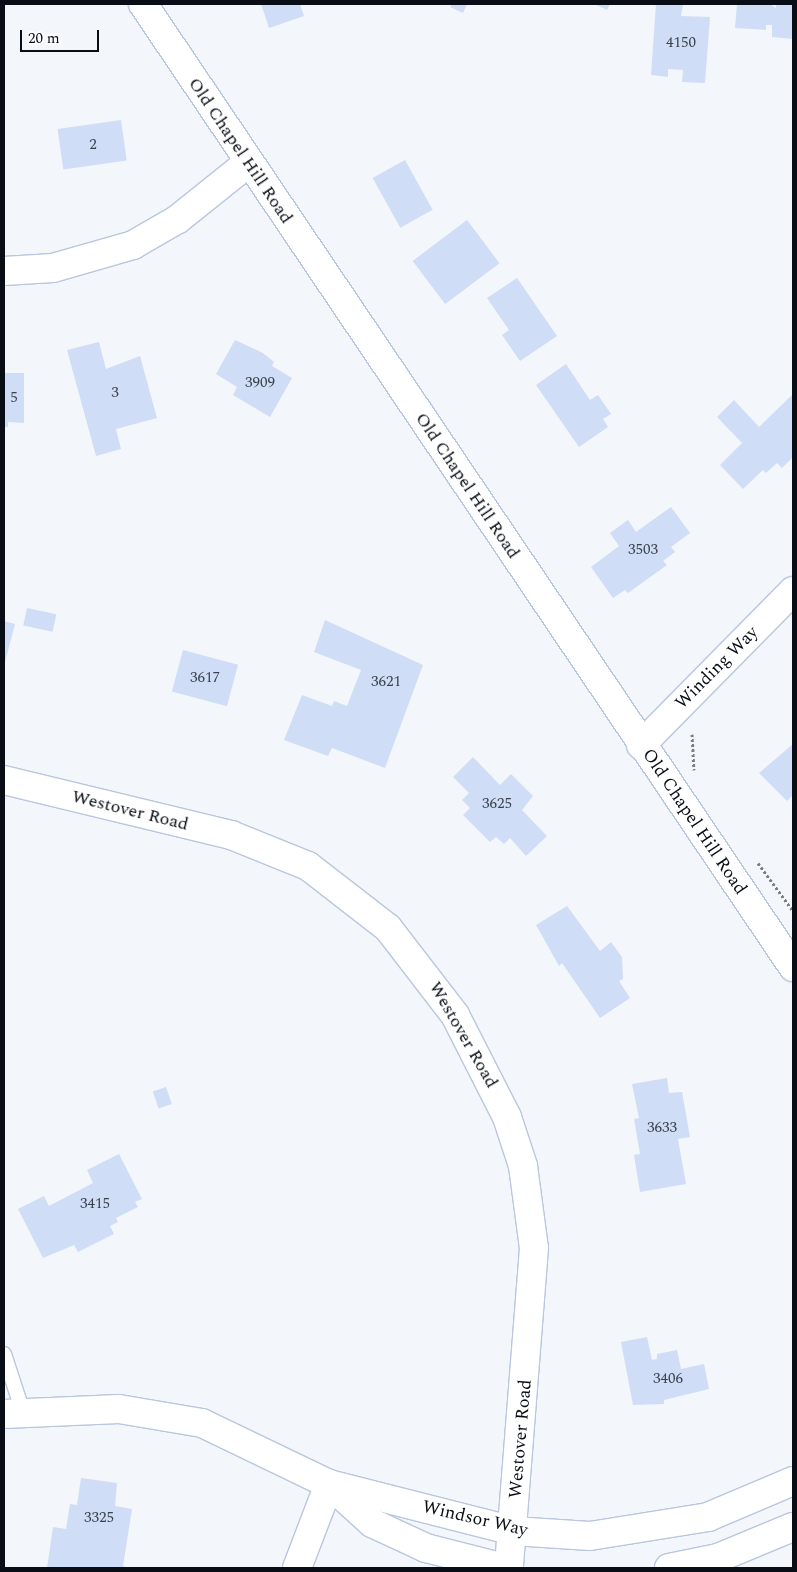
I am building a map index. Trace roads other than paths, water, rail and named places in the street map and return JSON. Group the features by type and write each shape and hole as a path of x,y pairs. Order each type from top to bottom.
{"street":[{"name":"Old Chapel Hill Road","path":"143,4 248,163 793,967"},
{"path":"4,271 53,268 133,245 178,219 248,163"},
{"name":"Winding Way","path":"641,744 793,591"},
{"name":"Westover Road","path":"4,780 231,836 308,866 388,928 455,1015 501,1102 529,1193 534,1276 509,1568"},
{"name":"Windsor Way","path":"13,1413 74,1407 162,1414 202,1423 256,1446 330,1484 513,1532 590,1536 645,1531 708,1517 793,1481"},
{"path":"297,1568 330,1484"},
{"name":"Windsor Way","path":"330,1484 372,1523 426,1548 504,1568"},
{"path":"669,1568 718,1558 793,1527"}],"lane":[{"path":"4,1354 13,1413"}]}
